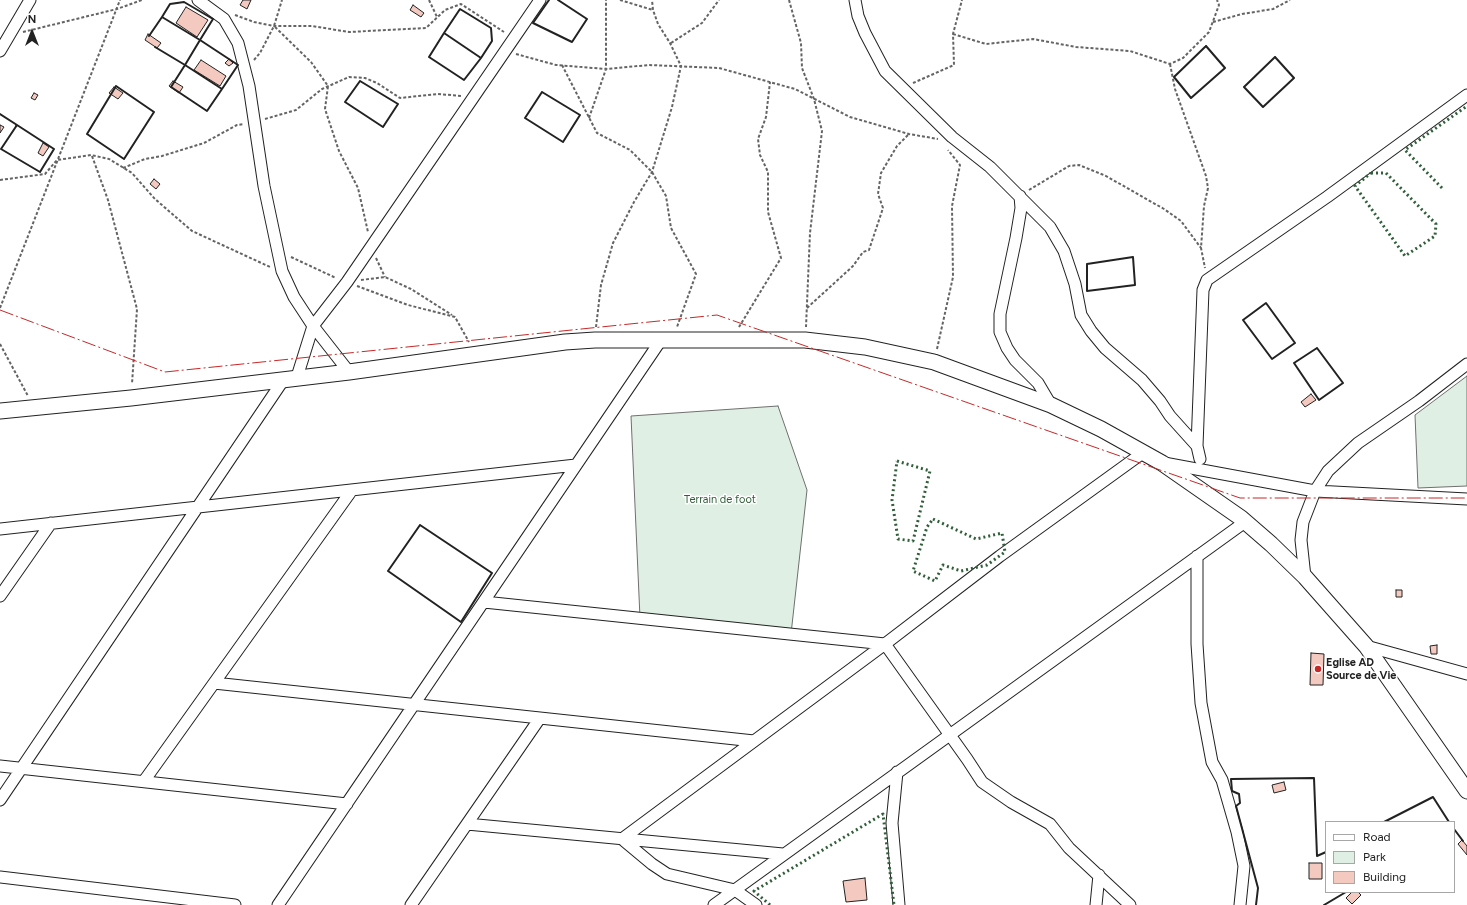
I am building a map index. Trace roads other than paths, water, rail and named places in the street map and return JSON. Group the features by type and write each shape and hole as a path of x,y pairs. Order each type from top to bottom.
{"main road":[{"path":"0,411 131,398 349,372 565,342 595,340 805,340 865,347 934,362 1051,405 1101,429 1162,463 1245,522 1305,577 1366,646 1467,791"}],"street":[{"path":"0,51 30,0"},
{"path":"198,0 224,19 238,43 245,70 264,186 282,271 294,297 313,326 349,372"},
{"path":"0,800 198,508 291,378 313,326 347,282 540,0"},
{"path":"855,0 858,16 875,54 885,71 952,137 976,154 1041,217 1057,239 1070,268 1082,315 1091,331 1104,348 1142,380 1170,416 1197,446"},
{"path":"1200,459 1197,446 1203,290 1207,280 1327,197 1467,95"},
{"path":"1020,196 1021,208 1000,314 1000,332 1007,348 1015,360 1038,383 1051,405"},
{"path":"278,905 576,465 667,340"},
{"path":"1305,577 1301,540 1303,522 1315,491 1328,471 1358,443 1419,401 1467,364"},
{"path":"622,839 885,644 1000,556 1144,452"},
{"path":"1162,463 1315,491 1467,499"},
{"path":"0,529 576,465"},
{"path":"144,781 352,490"},
{"path":"714,905 1245,522"},
{"path":"0,596 51,523"},
{"path":"1197,556 1197,644 1201,703 1212,762 1222,780 1244,866 1240,905"},
{"path":"484,602 885,644 950,734 982,782 1011,802 1050,824 1069,848 1130,905"},
{"path":"1366,646 1467,674"},
{"path":"214,682 754,741"},
{"path":"411,905 540,718"},
{"path":"0,766 347,804"},
{"path":"897,772 892,823 900,905"},
{"path":"467,824 783,854"},
{"path":"622,839 652,864 667,874 735,890 756,905"},
{"path":"1096,905 1099,875"},
{"path":"0,878 236,905"}],"place":[{"name":"Eglise AD Source de Vie","path":"1318,669"}],"park label":[{"name":"Terrain de foot","path":"720,500"}]}
